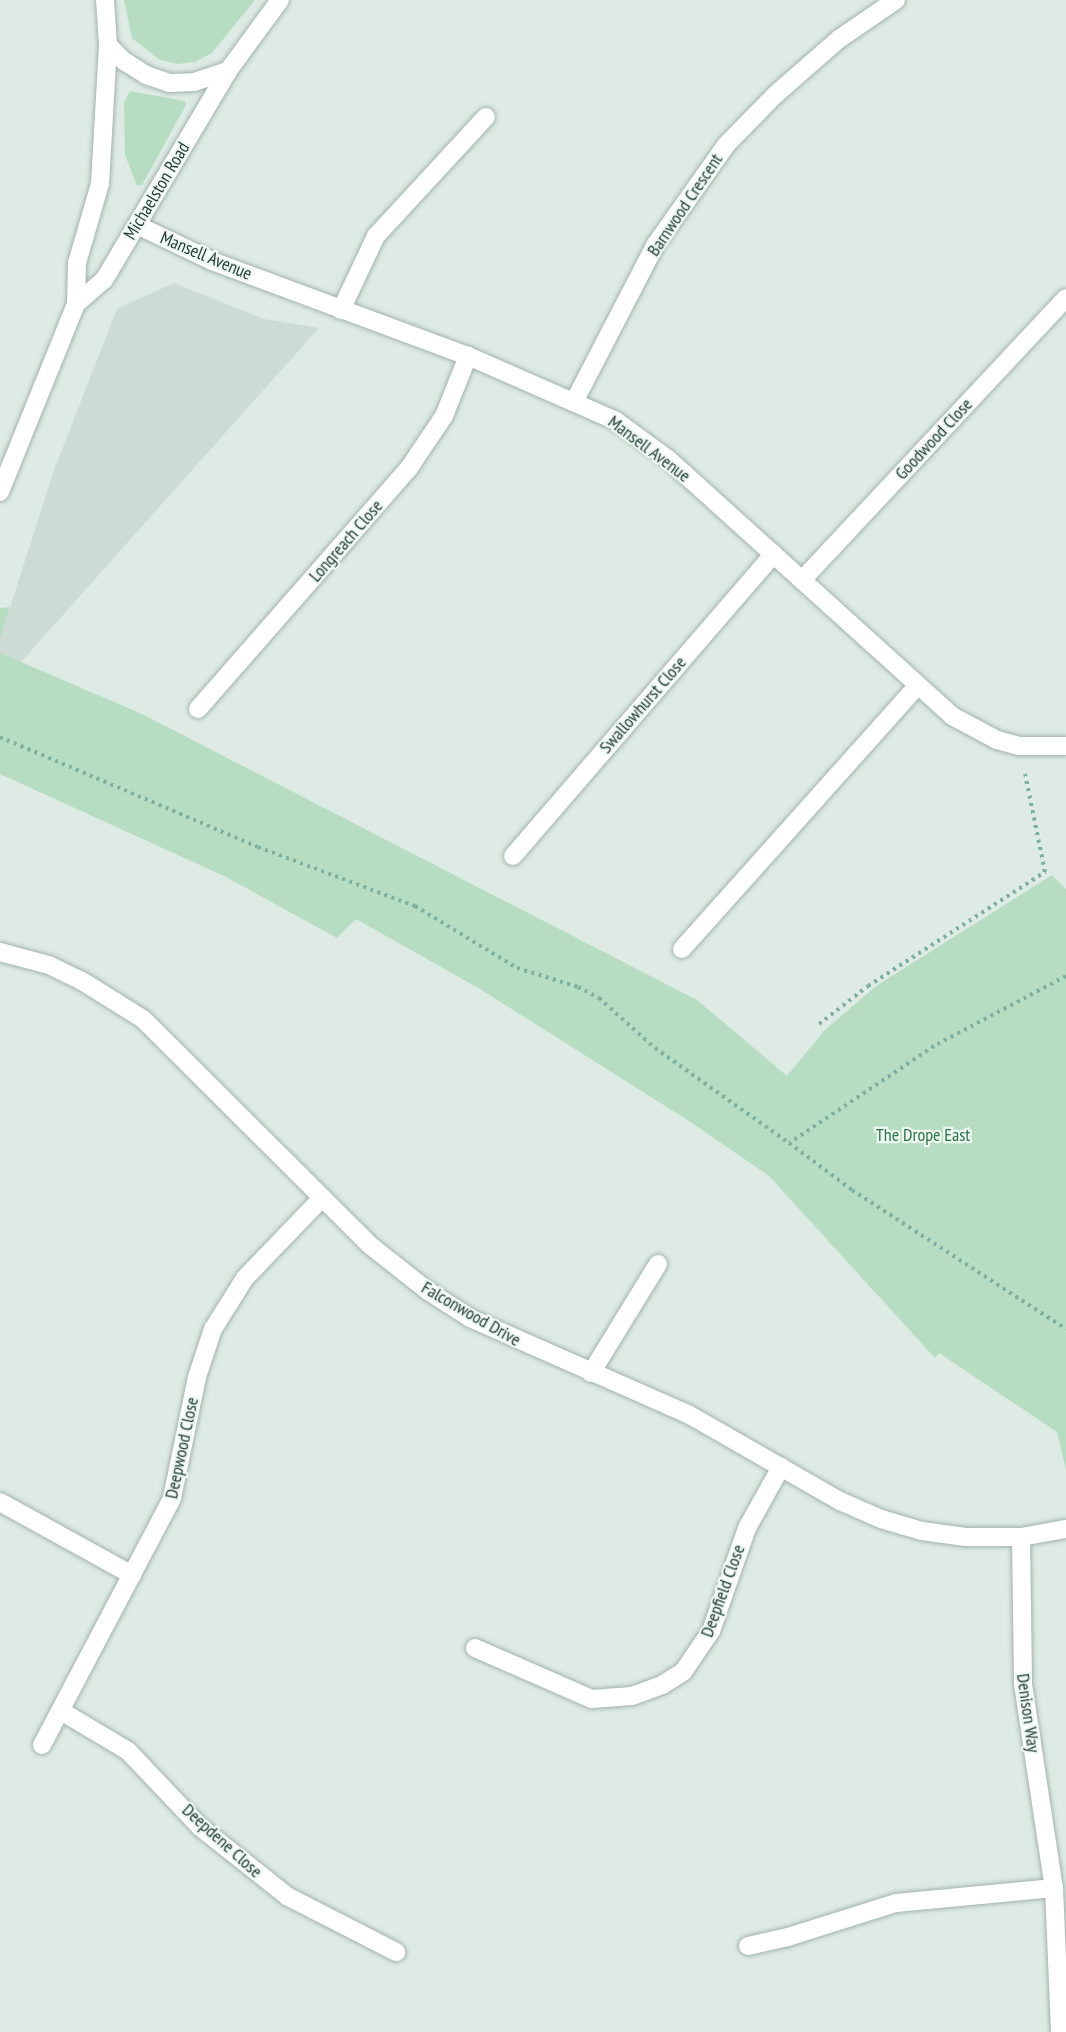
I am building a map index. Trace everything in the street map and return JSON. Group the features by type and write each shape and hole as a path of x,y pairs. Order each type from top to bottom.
{"street":[{"name":"Michaelston Road","path":"0,492 76,304 77,263 100,184 108,45 105,0"},
{"name":"Michaelston Road","path":"76,304 104,280 228,71 280,0"},
{"name":"Barnwood Crescent","path":"574,400 656,244 726,145 775,95 839,39 896,0"},
{"path":"108,45 123,61 146,75 169,83 194,82 228,71"},
{"path":"341,310 376,236 486,117"},
{"name":"Mansell Avenue","path":"137,225 202,257 468,356 574,400 642,439 966,725 1019,746 1066,746"},
{"name":"Goodwood Close","path":"802,580 1066,298"},
{"name":"Longreach Close","path":"198,709 409,468 444,416 468,356"},
{"name":"Swallowhurst Close","path":"513,856 774,554"},
{"path":"682,949 918,685"},
{"name":"Falconwood Drive","path":"0,952 49,965 82,981 143,1018 371,1246 428,1291 470,1318 688,1414 840,1501 922,1531 966,1537 1021,1537 1066,1530"},
{"name":"Deepwood Close","path":"42,1745 172,1498 197,1377 213,1329 245,1278 322,1198"},
{"path":"591,1373 658,1264"},
{"name":"Deepfield Close","path":"475,1648 592,1699 632,1696 662,1685 683,1672 707,1638 747,1528 781,1467"},
{"path":"0,1502 132,1575"},
{"name":"Denison Way","path":"1021,1537 1023,1684 1054,1888 1060,2032"},
{"name":"Deepdene Close","path":"61,1711 128,1751 200,1827 278,1889 363,1938 396,1952"},
{"path":"748,1946 789,1937 896,1903 1054,1888"}],"path":[{"path":"0,737 258,847 415,906 516,968 578,987 599,998 655,1048 852,1190 1066,1329"},
{"path":"819,1024 868,986 1045,872 1019,746"},
{"path":"789,1143 934,1046 1066,976"}],"shaded area":[{"path":"174,283 264,319 319,328 21,662 0,653 0,639 54,470 117,309"}],"green space":[{"path":"124,0 255,0 212,53 195,62 177,64 160,60 132,38"},
{"path":"130,91 185,101 186,105 142,185 137,186 125,155 124,102"},
{"path":"10,607 0,639 0,608"},
{"name":"The Drope East","path":"0,653 142,714 697,1000 787,1076 824,1031 876,986 1052,875 1066,889 1066,1470 1057,1432 939,1353 935,1358 769,1176 689,1121 480,989 356,919 337,938 226,877 0,774"}]}
